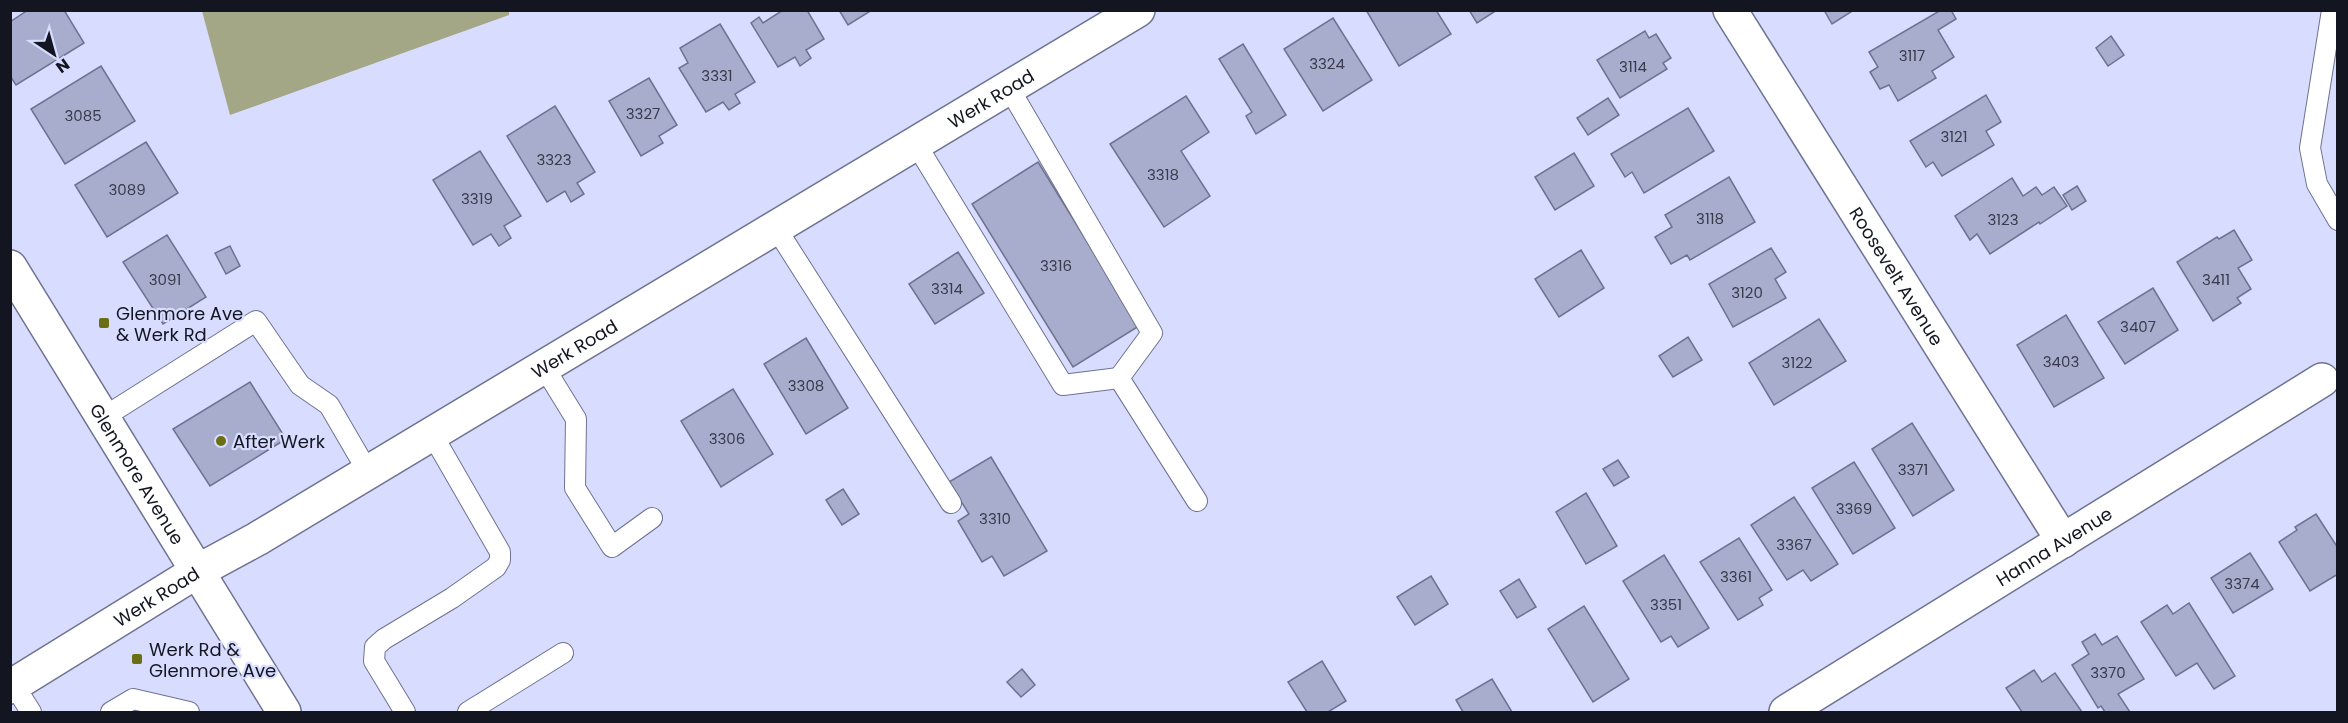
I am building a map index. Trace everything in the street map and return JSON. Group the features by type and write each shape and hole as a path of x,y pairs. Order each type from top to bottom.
{"street":[{"name":"Werk Road","path":"12,686 196,572 257,539 1138,10"},
{"name":"Roosevelt Avenue","path":"1730,10 2063,541"},
{"name":"Glenmore Avenue","path":"10,267 284,712"},
{"name":"Hanna Avenue","path":"1786,712 2322,381"}],"lane":[{"path":"2332,10 2310,148 2317,184 2337,220"},
{"path":"916,144 1063,385 1119,378 1152,333 1009,88"},
{"path":"776,228 951,503"},
{"path":"104,417 256,321 300,385 329,405 368,472"},
{"path":"544,367 576,419 575,488 612,547 652,518"},
{"path":"1119,378 1197,501"},
{"path":"405,712 374,661 375,647 384,639 453,598 496,567 500,560 500,552 432,434"},
{"path":"468,712 563,653"},
{"path":"12,686 31,712"},
{"path":"111,712 133,699 189,712"}],"green space":[{"path":"509,10 509,15 230,115 202,11"}],"building":[{"path":"28,10 64,10 84,43 16,85 10,76 10,22"},
{"path":"783,10 807,10 824,39 806,50 811,58 800,66 795,57 778,67 751,23 759,17 763,23"},
{"path":"839,10 872,10 848,25"},
{"path":"1366,10 1436,10 1451,34 1399,66"},
{"path":"1469,10 1497,10 1477,23"},
{"path":"1824,10 1854,10 1832,24"},
{"path":"1941,10 1951,10 1956,19 1938,30 1954,57 1932,71 1936,78 1898,101 1889,85 1880,89 1870,72 1878,67 1869,52"},
{"path":"1333,18 1372,80 1323,111 1284,49"},
{"path":"720,24 755,82 735,94 740,103 729,110 723,102 706,112 679,68 688,63 680,48"},
{"path":"1645,31 1649,38 1656,34 1671,58 1663,63 1667,69 1620,98 1597,60"},
{"path":"2111,36 2124,55 2108,66 2096,48"},
{"path":"1243,44 1286,115 1256,134 1246,116 1252,112 1219,59"},
{"path":"101,66 135,121 65,164 31,109"},
{"path":"649,78 677,125 659,136 663,143 641,156 609,101"},
{"path":"1986,95 2001,122 1986,131 1994,145 1942,176 1933,162 1926,167 1910,141"},
{"path":"1186,96 1209,132 1181,151 1210,196 1164,227 1110,144"},
{"path":"1608,98 1619,115 1588,135 1577,118"},
{"path":"555,106 595,172 577,183 584,194 571,202 565,191 547,202 507,136"},
{"path":"1688,108 1714,151 1644,193 1632,172 1625,177 1611,154"},
{"path":"146,142 178,193 107,237 75,185"},
{"path":"480,151 521,216 504,226 511,238 499,246 491,234 473,245 433,180"},
{"path":"1574,153 1594,186 1555,210 1535,177"},
{"path":"1038,162 1139,326 1073,367 972,204"},
{"path":"1729,177 1755,222 1690,260 1687,255 1671,264 1655,237 1672,227 1665,215"},
{"path":"2012,178 2023,196 2036,187 2042,195 2054,187 2067,206 1990,254 1977,234 1970,240 1955,216"},
{"path":"2077,186 2086,201 2072,210 2063,195"},
{"path":"2234,230 2252,260 2238,268 2251,289 2237,298 2241,303 2213,321 2177,262 2217,237 2219,239"},
{"path":"167,235 206,297 163,324 123,262"},
{"path":"230,246 240,266 226,274 215,253"},
{"path":"1771,248 1786,272 1775,279 1786,298 1733,327 1709,284"},
{"path":"1581,250 1604,288 1559,317 1535,279"},
{"path":"958,252 984,293 935,324 909,284"},
{"path":"2153,288 2178,330 2125,364 2098,322"},
{"path":"2066,315 2104,378 2054,407 2017,345"},
{"path":"1819,319 1846,361 1774,405 1749,363"},
{"path":"1688,337 1702,360 1673,377 1659,356"},
{"path":"806,338 848,408 806,434 764,364"},
{"path":"250,382 286,439 210,486 173,429"},
{"path":"733,389 773,454 721,487 681,421"},
{"path":"1912,423 1954,490 1913,516 1872,449"},
{"path":"991,457 1047,551 1004,576 992,556 982,562 958,521 969,514 949,482"},
{"path":"1618,460 1629,477 1614,486 1603,469"},
{"path":"1854,462 1895,528 1853,554 1812,488"},
{"path":"843,489 859,514 842,525 826,500"},
{"path":"1586,493 1617,546 1586,564 1556,512"},
{"path":"1794,497 1838,564 1811,581 1803,570 1787,580 1751,525"},
{"path":"2316,514 2338,548 2338,574 2310,591 2279,542 2297,530 2295,527"},
{"path":"1739,538 1772,590 1759,598 1763,605 1738,620 1700,562"},
{"path":"2250,553 2273,589 2233,613 2211,578"},
{"path":"1664,555 1709,628 1678,647 1671,636 1661,642 1623,581"},
{"path":"1431,576 1448,604 1415,625 1397,597"},
{"path":"1519,579 1536,607 1517,618 1500,591"},
{"path":"2189,603 2235,676 2214,689 2197,663 2176,676 2141,622 2167,605 2173,614"},
{"path":"1584,606 1629,679 1593,702 1548,629"},
{"path":"2095,634 2102,645 2117,636 2144,679 2118,694 2130,712 2105,712 2101,706 2098,708 2072,665 2089,654 2082,642"},
{"path":"1322,661 1346,701 1328,712 1307,712 1288,682"},
{"path":"1022,669 1035,685 1021,697 1007,682"},
{"path":"2034,670 2042,682 2055,673 2082,712 2022,712 2006,688"},
{"path":"1492,679 1512,712 1463,712 1456,700"}],"place":[{"name":"Glenmore Ave & Werk Rd","path":"104,323"},
{"name":"After Werk","path":"221,441"},
{"name":"Werk Rd & Glenmore Ave","path":"137,659"}]}
